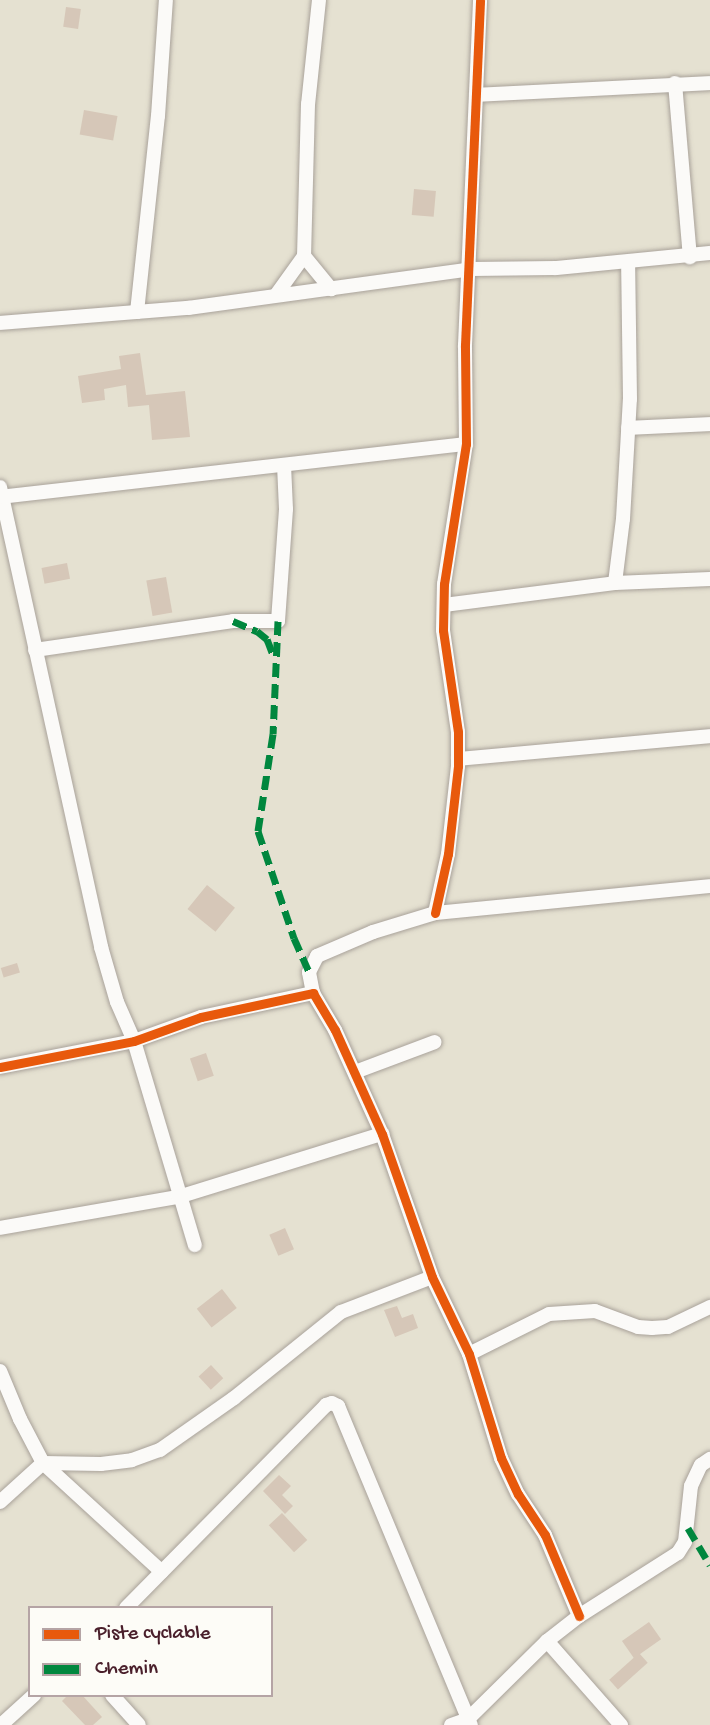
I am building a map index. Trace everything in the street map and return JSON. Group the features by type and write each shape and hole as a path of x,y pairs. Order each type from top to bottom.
{"street":[{"path":"137,312 158,116 166,0"},
{"path":"276,295 304,256 308,104 319,0"},
{"path":"435,914 448,854 458,759 457,725 443,629 443,605 466,444 466,345 480,0"},
{"path":"675,83 690,257"},
{"path":"476,95 710,83"},
{"path":"0,323 137,312 471,269 556,268 710,253"},
{"path":"304,256 331,289"},
{"path":"615,583 628,428 628,263"},
{"path":"628,428 710,424"},
{"path":"195,1245 178,1197 134,1041 117,1002 101,947 1,494 466,444"},
{"path":"35,650 233,621 278,621 286,509 284,465"},
{"path":"443,605 615,583 710,579"},
{"path":"458,759 710,736"},
{"path":"579,1616 545,1535 519,1494 501,1458 469,1354 432,1277 382,1134 335,1030 313,993 309,972 317,956 373,932 435,914 710,886"},
{"path":"0,1067 134,1041 201,1017 313,993"},
{"path":"355,1072 435,1042"},
{"path":"0,1228 178,1197 382,1134"},
{"path":"0,1502 43,1463 101,1464 132,1460 160,1450 234,1398 341,1312 432,1277"},
{"path":"469,1354 549,1314 595,1311 652,1328 668,1327 710,1307"},
{"path":"0,1371 20,1419 43,1463 162,1572"},
{"path":"128,1606 326,1405 332,1403 338,1406 470,1722"},
{"path":"451,1725 470,1722 547,1641 579,1616 678,1553 687,1535 691,1486 701,1465 710,1459"},
{"path":"547,1641 621,1725"},
{"path":"1,1725 32,1697"},
{"path":"114,1697 139,1725"}],"building":[{"path":"66,7 81,9 78,29 63,27"},
{"path":"84,110 117,116 113,141 80,135"},
{"path":"414,189 436,191 434,217 412,215"},
{"path":"140,353 146,395 185,391 190,437 152,440 149,405 128,407 126,385 104,389 105,400 82,403 78,376 121,369 119,356"},
{"path":"67,563 70,579 45,584 41,568"},
{"path":"166,577 172,612 153,616 146,580"},
{"path":"207,885 235,908 215,932 187,909"},
{"path":"17,963 20,973 4,978 1,968"},
{"path":"206,1053 214,1076 198,1081 190,1059"},
{"path":"285,1228 294,1249 278,1256 269,1235"},
{"path":"222,1289 237,1308 212,1328 197,1309"},
{"path":"397,1306 402,1318 413,1314 418,1328 395,1337 384,1310"},
{"path":"211,1365 223,1378 211,1390 199,1377"},
{"path":"279,1475 291,1486 282,1495 293,1506 285,1514 263,1491"},
{"path":"282,1513 307,1540 294,1552 269,1525"},
{"path":"649,1622 661,1639 634,1658 622,1641"},
{"path":"639,1653 648,1663 618,1689 609,1680"},
{"path":"66,1697 84,1697 102,1717 93,1725 85,1725 62,1701"}],"marked path":[{"path":"233,621 257,631 267,639 273,655"},
{"path":"278,621 273,734 258,831 294,938 309,972"},
{"path":"688,1528 710,1565"}],"cycle path":[{"path":"435,913 448,854 458,766 458,732 443,630 444,584 466,444 465,345 480,0"},
{"path":"0,1067 134,1041 201,1017 313,993 335,1030 382,1134 432,1277 469,1354 501,1458 518,1494 545,1535 579,1616"}]}
